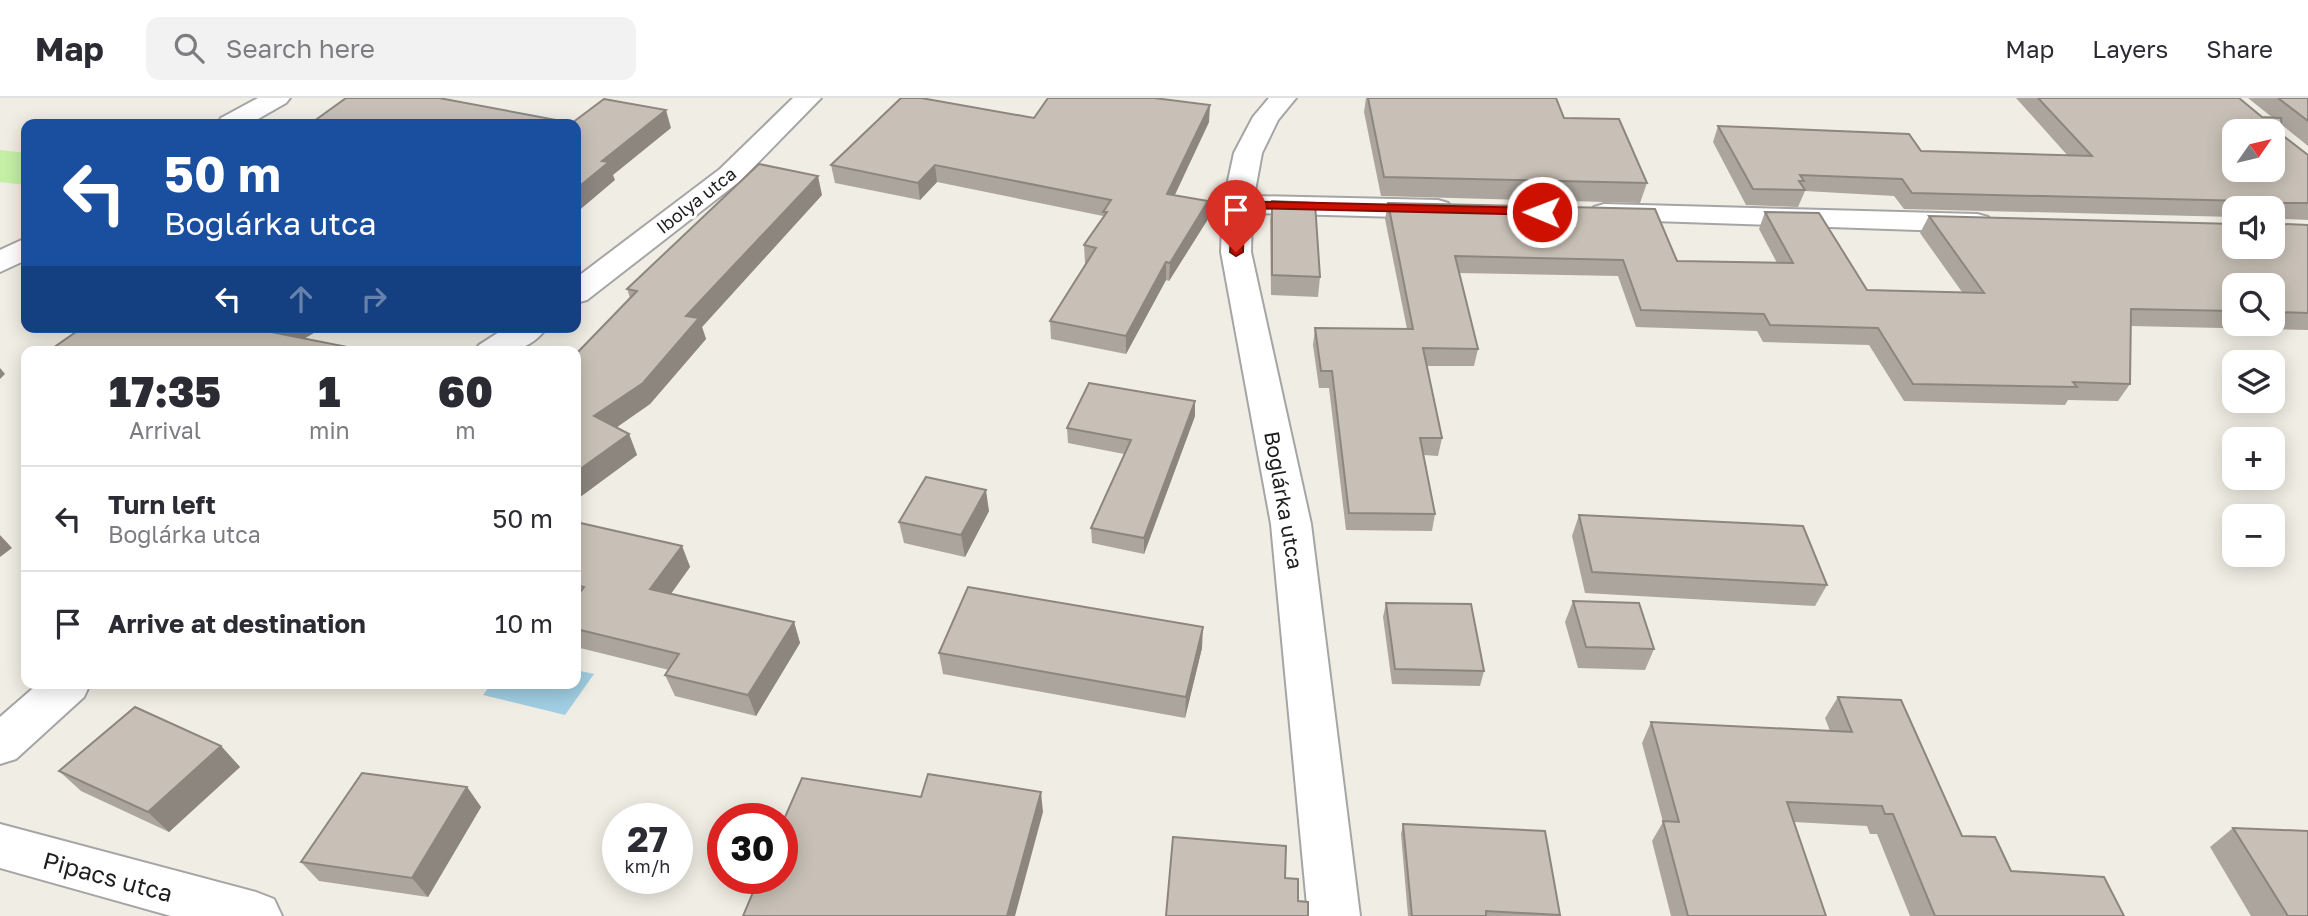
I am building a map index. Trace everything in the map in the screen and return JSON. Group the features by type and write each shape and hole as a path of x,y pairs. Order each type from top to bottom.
{"street":[{"path":"239,119 277,98"},
{"name":"Ibolya utca","path":"581,289 730,176 808,98"},
{"name":"Boglárka utca","path":"1283,98 1266,117 1248,153 1238,204 1236,252 1291,524 1334,916"},
{"path":"1238,204 1459,209"},
{"path":"1570,212 1999,223"},
{"path":"0,264 21,250"},
{"path":"501,346 521,333"},
{"path":"0,745 62,689"},
{"name":"Pipacs utca","path":"0,846 256,916"}],"green space":[{"path":"0,150 21,152 21,184 0,182"}],"water":[{"path":"581,671 594,674 565,715 483,695 487,689 581,689"}],"building":[{"path":"346,98 439,98 551,119 317,119"},
{"path":"901,98 921,98 1034,118 1048,98 1154,98 1210,105 1167,194 1208,201 1170,263 1166,262 1126,336 1050,321 1096,248 1084,245 1107,212 1103,212 1111,200 935,165 918,183 831,165"},
{"path":"1368,98 1556,98 1564,118 1619,119 1647,183 1384,177"},
{"path":"2038,98 2239,98 2262,117 2281,119 2222,119 2222,182 2286,182 2286,138 2308,155 2308,203 2285,203 2285,196 2222,196 2222,200 1912,193 1902,179 1800,175 1804,181 1799,181 1805,190 1753,189 1718,126 1909,134 1921,151 2092,156"},
{"path":"2278,98 2308,98 2308,121"},
{"path":"604,99 666,110 602,161 609,162 581,185 581,119 577,119"},
{"path":"759,164 818,176 686,316 699,318 643,383 594,416 629,434 581,468 581,349 637,291 627,289"},
{"path":"1272,201 1315,203 1320,277 1272,275"},
{"path":"1388,203 1655,209 1677,261 1793,263 1765,212 1819,213 1867,290 1984,293 1929,216 2222,224 2222,259 2285,259 2285,224 2308,225 2308,313 2285,312 2285,273 2222,273 2222,311 2131,309 2130,384 2073,382 2077,387 1913,384 1878,328 1770,325 1764,314 1641,310 1623,260 1455,256 1478,349 1423,348 1442,438 1420,438 1435,514 1349,513 1332,371 1321,371 1315,328 1413,329"},
{"path":"74,333 276,333 343,346 56,346"},
{"path":"1089,383 1195,401 1144,538 1091,528 1131,440 1067,428"},
{"path":"926,477 986,490 961,535 899,522"},
{"path":"1579,515 1803,526 1827,585 1592,572"},
{"path":"581,523 682,546 650,589 794,622 748,695 665,675 679,654 581,630 581,591 584,587 581,586"},
{"path":"968,587 1203,627 1186,697 939,653"},
{"path":"1573,601 1639,603 1654,649 1586,647"},
{"path":"1386,603 1471,604 1484,671 1395,669"},
{"path":"1838,697 1901,700 1962,836 1995,837 2011,871 2104,877 2124,916 1935,916 1893,814 1885,814 1882,806 1787,802 1826,916 1688,916 1663,821 1679,822 1651,722 1852,732"},
{"path":"135,707 221,746 148,812 59,771"},
{"path":"362,773 467,787 412,878 301,862"},
{"path":"928,774 1041,792 1007,916 743,916 752,894 798,894 798,803 791,803 802,778 921,797"},
{"path":"1403,824 1545,831 1560,915 1486,911 1486,916 1412,916"},
{"path":"2233,828 2308,831 2308,916 2288,916"},
{"path":"1173,837 1286,846 1285,878 1298,879 1298,901 1308,902 1308,916 1166,916"}],"route":[{"path":"1236,252 1238,204 1542,212"}]}
